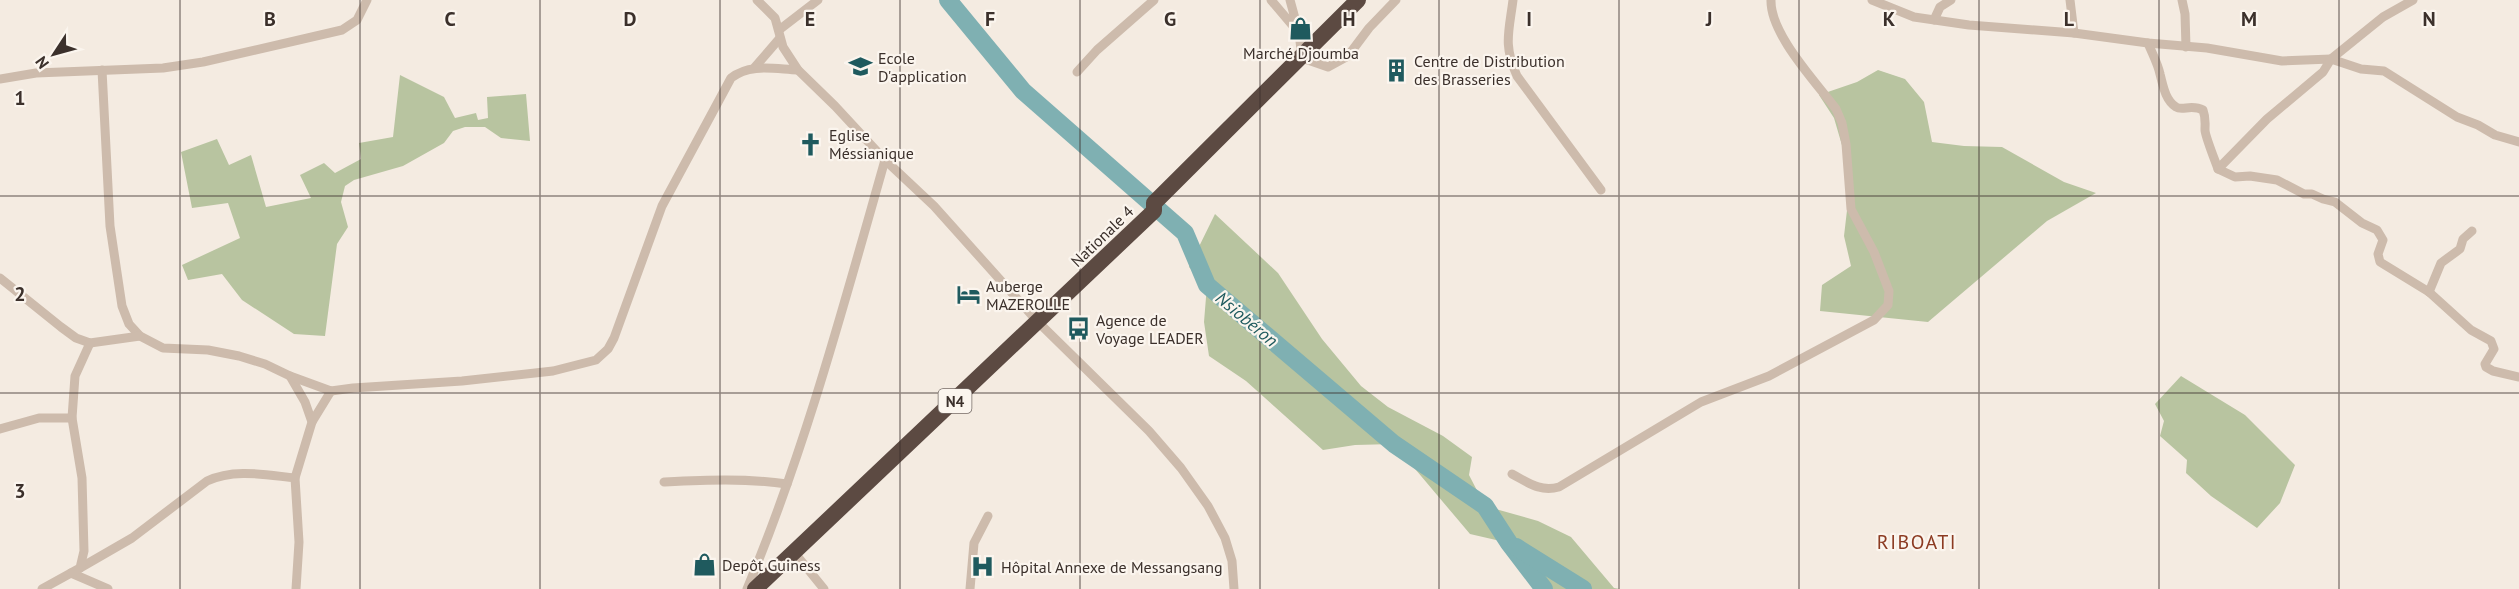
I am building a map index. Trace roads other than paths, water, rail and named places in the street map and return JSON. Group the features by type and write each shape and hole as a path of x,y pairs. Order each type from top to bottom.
{"highway":[{"name":"Nationale 4","path":"755,589 1154,207 1358,0"}],"street":[{"path":"0,79 36,73 173,67 325,36 342,30 357,20 367,0"},
{"path":"757,0 775,18 779,34 798,70 836,106 885,160 974,249 1037,321 1149,431 1194,486 1225,538 1232,561 1234,589"},
{"path":"755,67 779,34 818,0"},
{"path":"1077,72 1097,50 1154,0"},
{"path":"1271,0 1299,33"},
{"path":"1290,0 1299,33 1302,58 1328,67 1348,56 1369,28 1396,0"},
{"path":"1513,0 1507,41 1509,58 1517,76 1601,190"},
{"path":"1512,474 1538,488 1547,490 1559,487 1701,402 1769,376 1874,320 1888,305 1889,291 1874,252 1851,208 1842,123 1836,109 1778,32 1771,16 1771,0"},
{"path":"1872,0 1914,16 2008,30 2074,33 2207,48 2282,61 2331,59 2361,69 2384,71 2457,117 2495,135 2519,142"},
{"path":"1934,20 1940,7 1951,0"},
{"path":"2070,0 2074,33"},
{"path":"2182,0 2186,47"},
{"path":"2218,169 2267,119 2323,72 2331,59 2397,3 2414,0"},
{"path":"2148,43 2164,91 2175,107 2180,109 2195,106 2203,110 2207,139 2218,169 2235,177 2250,176 2277,180 2304,194 2312,194 2323,200 2335,202 2362,223 2381,234 2383,240 2378,254 2380,262 2429,292 2471,330 2486,337 2495,346 2485,364 2486,367 2519,377"},
{"path":"102,70 110,226 122,306 129,324 140,336 163,348 208,350 240,356 331,391 342,388 462,381 553,371 596,360 608,350 614,338 658,215 719,96 731,78 740,70 755,67 798,70"},
{"path":"747,589 787,484 828,356 885,160"},
{"path":"2429,292 2441,263 2460,249 2463,239 2472,231"},
{"path":"0,278 76,338 90,343 140,336"},
{"path":"76,571 84,551 82,478 72,418 75,375 90,343"},
{"path":"290,376 305,402 312,422"},
{"path":"296,589 299,542 296,478 312,422 331,391"},
{"path":"0,429 39,418 72,418"},
{"path":"42,589 132,538 200,486 220,475 234,473 296,478"},
{"path":"664,482 723,479 787,484"},
{"path":"970,589 974,543 988,516"},
{"path":"794,552 824,589"},
{"path":"76,571 108,589"}],"waterway":[{"name":"Nsiobéron","path":"948,0 1023,91 1185,233 1207,285 1394,444 1485,506 1509,543 1544,589"},
{"path":"1516,547 1583,589"}],"place":[{"name":"Marché Djoumba","path":"1301,28"},
{"name":"Ecole D'application","path":"860,67"},
{"name":"Centre de Distribution des Brasseries","path":"1396,70"},
{"name":"Eglise Méssianique","path":"811,144"},
{"name":"Auberge MAZEROLLE","path":"968,295"},
{"name":"Agence de Voyage LEADER","path":"1078,329"},
{"name":"Depôt Guiness","path":"704,565"},
{"name":"Hôpital Annexe de Messangsang","path":"983,567"}],"district":[{"name":"RIBOATI","path":"1917,542"}]}
